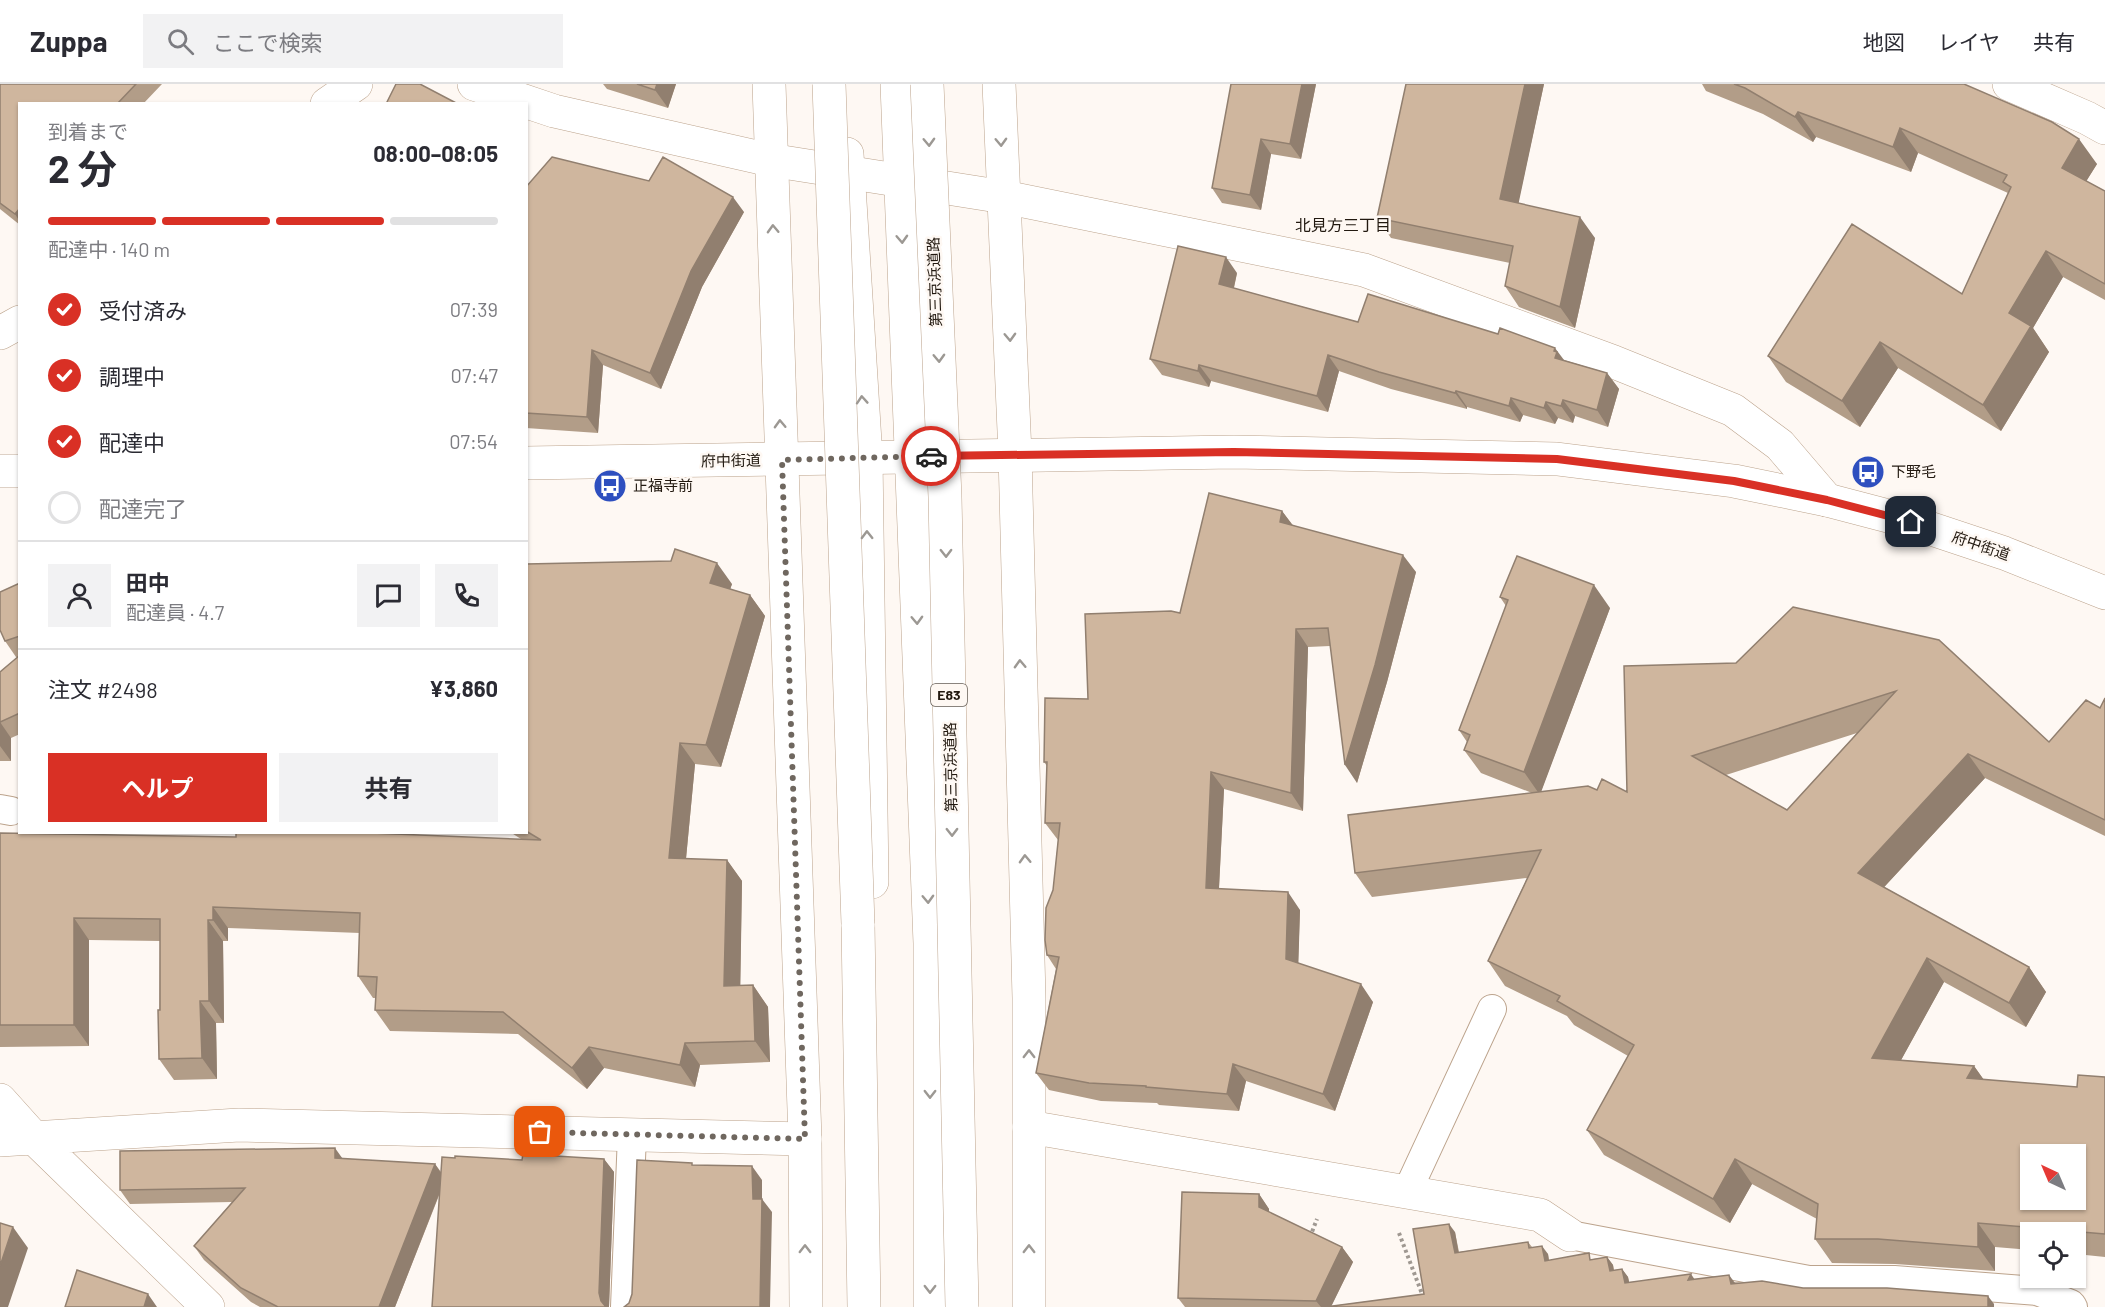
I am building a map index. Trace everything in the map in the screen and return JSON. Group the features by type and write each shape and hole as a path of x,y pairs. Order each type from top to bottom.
{"main road":[{"path":"330,102 356,84"},
{"path":"474,84 527,102"},
{"path":"769,84 805,1139 806,1307"},
{"path":"829,84 858,912 864,1307"},
{"path":"845,84 848,172 866,458 877,1307"},
{"path":"897,84 930,942 930,1307"},
{"name":"第三京浜道路","path":"927,84 945,497 962,1307"},
{"path":"999,84 1015,454 1029,998 1029,1307"},
{"path":"2009,84 2105,128"},
{"path":"528,102 554,111 770,160 1004,197 1364,270 1614,362 1733,410 1780,445 1827,500"},
{"path":"0,333 18,323"},
{"name":"府中街道","path":"528,463 1234,452 1557,459 1734,481 1827,500 1911,522 2004,553 2105,593"},
{"path":"0,471 18,471"},
{"path":"0,1100 35,1138 208,1307"},
{"path":"0,1140 239,1125 805,1139"},
{"path":"1029,1127 1540,1215 1569,1235"}],"lane":[{"path":"1394,1190 1492,1009"},
{"path":"626,1307 632,1135"},
{"path":"1569,1235 1809,1280 1894,1280 2037,1291 2071,1304 2073,1307"}],"path":[{"path":"1307,1243 1333,1179"},
{"path":"1394,1190 1427,1307"}],"building":[{"path":"0,84 136,84 119,102 18,102 18,210 15,214 0,203"},
{"path":"396,84 420,84 454,102 387,102"},
{"path":"637,84 657,84 655,90"},
{"path":"1231,84 1302,84 1290,144 1261,139 1250,195 1212,188"},
{"path":"1406,84 1525,84 1500,199 1580,217 1560,307 1505,286 1513,246 1377,218"},
{"path":"1734,84 1964,84 2052,122 2079,139 2062,168 2105,191 2105,284 2046,251 2009,313 2031,326 1983,405 1880,342 1842,401 1768,356 1852,224 1962,294 2011,187 2003,182 2007,175 1900,128 1893,147 1798,112 1795,117"},
{"path":"552,157 649,181 663,157 733,197 691,271 650,373 592,350 587,417 528,413 528,185"},
{"path":"1178,246 1226,257 1219,284 1358,322 1368,294 1498,334 1500,328 1555,348 1554,351 1557,352 1555,358 1607,373 1597,410 1563,400 1561,406 1546,402 1544,408 1511,398 1509,406 1379,372 1328,355 1317,396 1199,365 1198,371 1150,359"},
{"path":"1209,493 1282,511 1280,522 1403,555 1375,665 1345,765 1328,628 1296,629 1291,793 1211,772 1206,888 1288,892 1286,959 1361,984 1323,1094 1233,1064 1227,1094 1089,1083 1036,1073 1059,957 1047,955 1045,940 1046,908 1053,890 1060,823 1045,823 1047,762 1044,762 1045,698 1088,699 1085,614 1171,611 1180,613"},
{"path":"675,549 717,563 710,583 750,595 706,745 680,743 669,858 727,860 724,986 753,985 755,1041 685,1043 680,1065 589,1047 572,1068 503,1012 375,1010 377,977 358,976 360,913 213,907 213,920 208,920 209,1001 200,1001 202,1058 159,1059 160,919 74,918 74,1025 0,1025 0,833 236,837 236,834 396,834 541,840 528,832 528,564 671,561"},
{"path":"1517,556 1594,585 1524,772 1464,750 1470,735 1459,730 1508,600 1500,597"},
{"path":"18,584 18,637 5,641 0,630 0,592"},
{"path":"1793,607 1939,640 2049,742 2086,700 2100,708 2105,698 2105,820 1968,754 1858,873 2029,967 2009,1003 1927,958 1872,1058 1974,1066 1967,1078 2077,1087 2078,1075 2105,1077 2105,1234 2086,1232 2086,1222 2020,1222 2020,1227 1978,1223 1978,1247 1878,1239 1815,1239 1818,1204 1735,1159 1713,1199 1587,1130 1634,1045 1557,1001 1560,996 1488,961 1541,850 1355,873 1348,815 1588,786 1597,790 1602,779 1627,792 1624,666 1736,663","holes":["1896,691 1787,810 1692,756"]},
{"path":"18,657 18,714 0,722 0,672"},
{"path":"335,1148 335,1158 435,1164 379,1307 278,1307 241,1288 194,1246 245,1188 120,1190 120,1151"},
{"path":"523,1154 604,1159 599,1293 606,1307 432,1307 442,1157 522,1160"},
{"path":"637,1160 692,1163 692,1165 752,1166 753,1199 762,1199 760,1307 624,1307 629,1303 632,1294"},
{"path":"1182,1192 1259,1194 1259,1207 1342,1247 1316,1301 1178,1298"},
{"path":"0,1223 13,1227 0,1266"},
{"path":"1449,1224 1455,1253 1528,1242 1529,1248 1542,1246 1545,1261 1589,1253 1590,1260 1607,1257 1610,1271 1622,1269 1625,1283 1691,1274 1688,1280 1729,1275 1731,1284 1762,1281 1803,1288 1887,1288 1988,1296 1988,1307 1325,1307 1424,1294 1413,1229"},
{"path":"77,1270 148,1294 144,1307 65,1307"}],"way so far":[{"path":"540,1132 805,1139 782,460 931,456"}],"place":[{"name":"下野毛","path":"1868,472"},
{"name":"正福寺前","path":"610,486"}],"district":[{"name":"北見方三丁目","path":"1343,225"}],"route":[{"path":"931,456 1234,452 1557,459 1734,481 1827,500 1911,522"}]}
